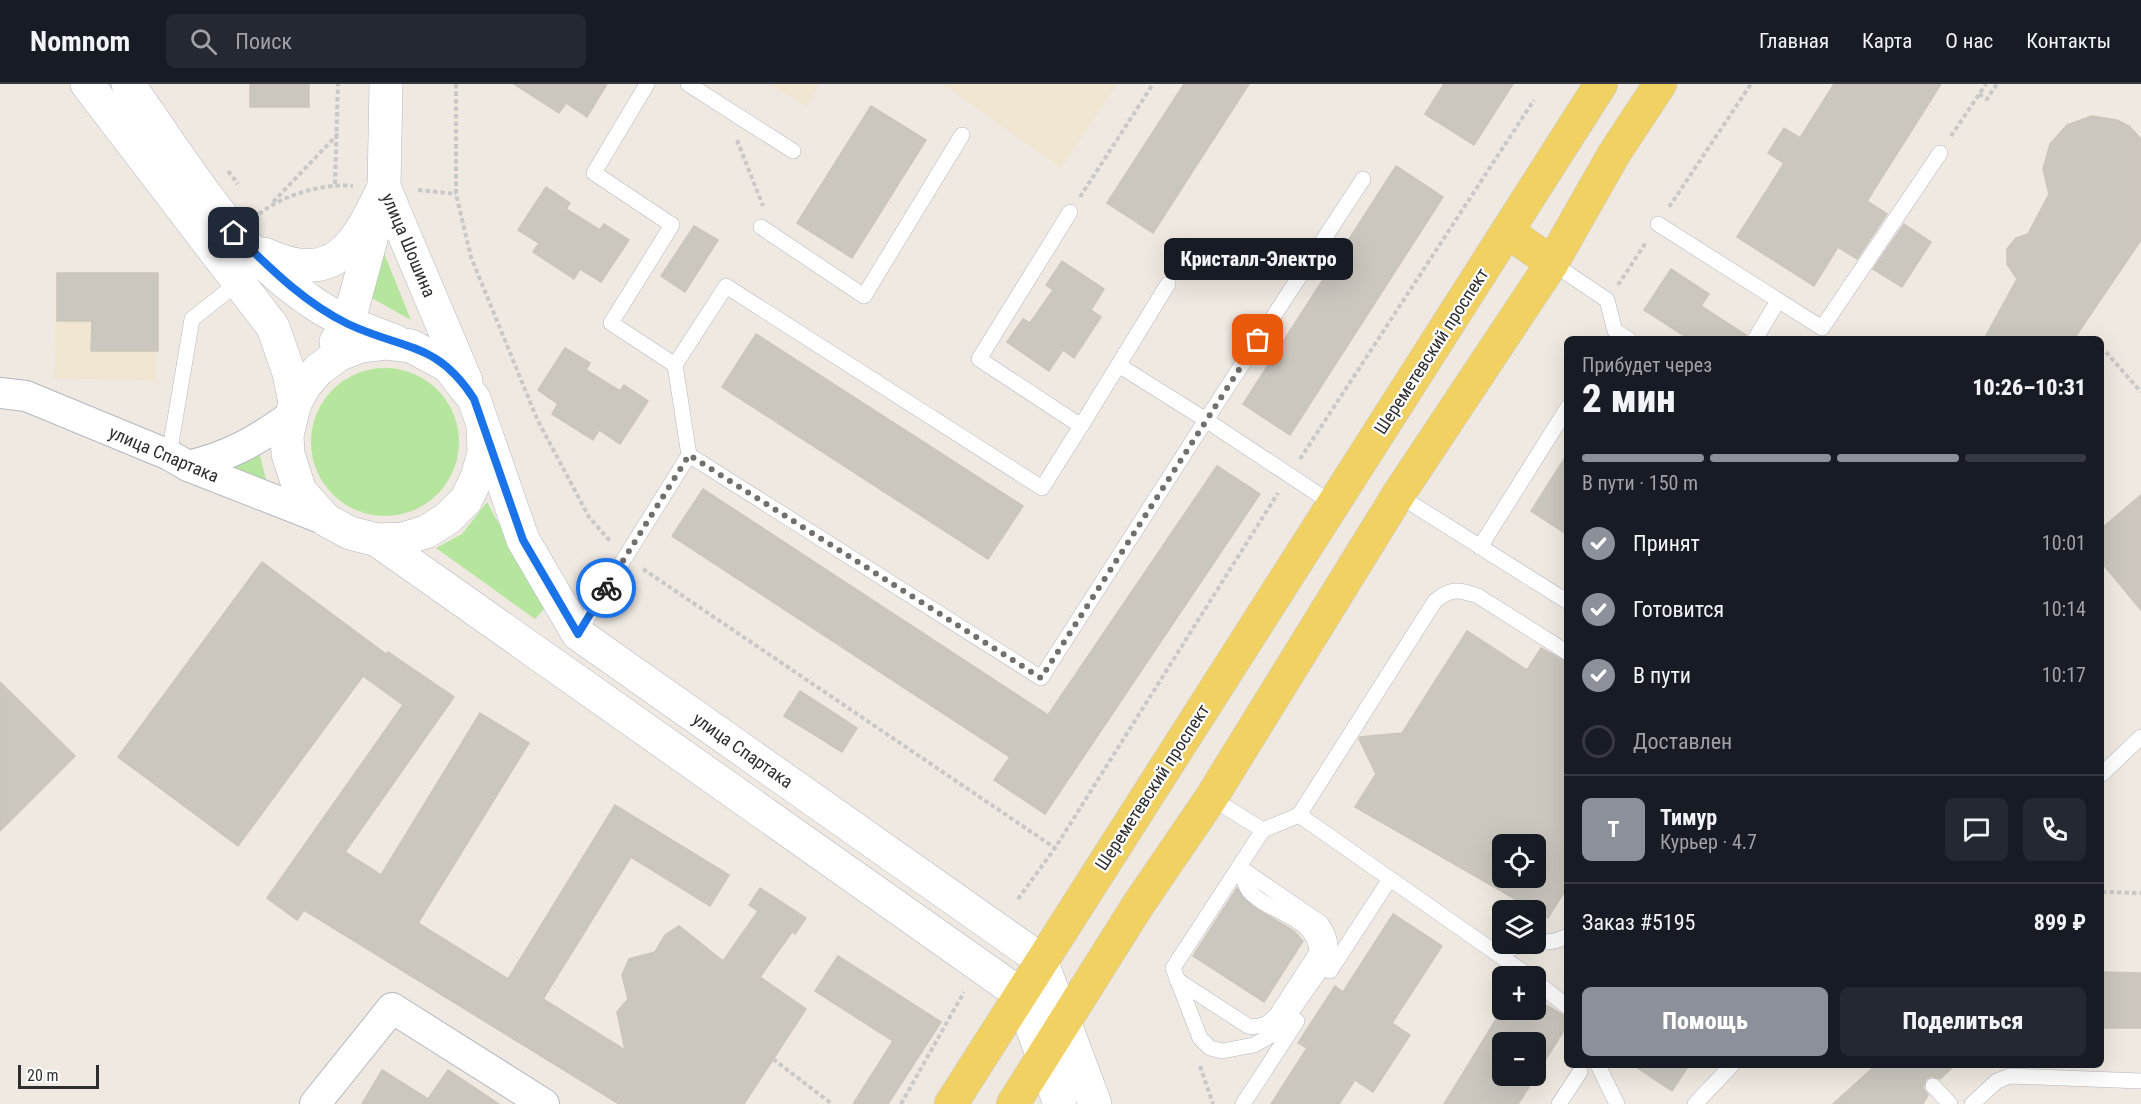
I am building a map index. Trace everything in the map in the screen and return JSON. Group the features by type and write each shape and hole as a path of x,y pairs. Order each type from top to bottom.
{"main road":[{"path":"87,84 273,327 289,373 293,410"},
{"path":"128,84 244,226 276,274 309,300 348,324 411,346 448,366 478,413 484,453 477,477 460,506 448,518 426,532 402,539 377,540 350,533 326,520 300,491 292,474 287,435 293,410 305,385 318,370 348,324 384,187"},
{"name":"улица Шошина","path":"386,84 384,187 478,413"},
{"name":"Шереметевский проспект","path":"951,1104 1601,84"},
{"path":"1013,1104 1138,905 1211,798 1398,495 1552,263 1614,154 1660,84"},
{"path":"244,226 259,252 305,268 333,260 355,241 384,187"},
{"path":"1508,232 1552,263"},
{"path":"318,370 338,355 362,346 386,343 411,346"},
{"name":"улица Спартака","path":"478,413 523,540 578,634 1041,960"},
{"path":"1355,471 1398,495"},
{"path":"377,540 1020,994 1060,1104"},
{"path":"1041,960 1095,1104"}],"street":[{"name":"улица Спартака","path":"0,393 26,396 326,520"},
{"path":"179,461 222,458 252,443 293,410"},
{"path":"315,1104 392,1008 544,1104"}],"lane":[{"path":"646,84 594,173 672,225 610,323 675,365"},
{"path":"688,84 793,151"},
{"path":"764,222 864,296 962,135"},
{"path":"1658,224 1822,328 1940,153"},
{"path":"689,455 1041,678 1363,179"},
{"path":"1070,212 979,359 1081,426"},
{"path":"1552,263 1607,300 1617,336"},
{"path":"179,461 192,319 239,282"},
{"path":"578,634 689,455 675,365 726,286 1042,488 1120,366 1168,284"},
{"path":"1757,336 1778,301"},
{"path":"1120,366 1333,504"},
{"path":"1480,547 1564,412"},
{"path":"1398,495 1564,600"},
{"path":"1238,868 1321,923 1329,935 1331,948 1328,960 1277,1032 1254,1045 1222,1051 1210,1048 1200,1038 1173,968 1238,868 1263,830 1299,815 1434,601 1447,591 1462,591 1478,596 1564,650"},
{"path":"2104,772 2141,737"},
{"path":"1211,798 1263,830"},
{"path":"1299,815 1492,949"},
{"path":"1177,980 1248,1026 1258,1028 1277,1014 1317,952 1317,943 1311,930 1249,891 1238,868"},
{"path":"1243,1104 1390,879"},
{"path":"1546,941 1564,938"},
{"path":"1499,954 1515,966"},
{"path":"1546,990 1564,1004"},
{"path":"1599,1068 1617,1104"},
{"path":"1695,1104 1729,1068"},
{"path":"1559,1104 1580,1072"},
{"path":"1972,1104 1997,1081 2010,1076 2141,1081"},
{"path":"1934,1086 1950,1104"}],"path":[{"path":"335,184 338,84"},
{"path":"1070,212 1153,84"},
{"path":"1607,300 1751,84"},
{"path":"1940,153 1986,84"},
{"path":"1979,94 1987,99 1997,84"},
{"path":"725,108 764,222"},
{"path":"244,226 273,203 338,134"},
{"path":"273,203 335,184 456,194"},
{"path":"2106,352 2141,392"},
{"path":"1018,899 1054,848"},
{"path":"2104,892 2141,893"},
{"path":"901,1104 964,992"},
{"path":"773,1059 831,1104"}],"shaded area":[{"path":"768,84 819,84 807,106"},
{"path":"943,84 1117,84 1061,168"},
{"path":"57,273 158,273 156,381 54,378"}],"green space":[{"path":"381,246 411,320 368,296"},
{"path":"385,368 413,373 426,380 437,390 447,401 454,414 459,442 454,470 447,483 437,494 426,504 413,511 385,516 357,511 344,504 333,494 323,483 316,470 311,442 316,414 323,401 333,390 344,380 357,373"},
{"path":"259,452 268,487 227,472"},
{"path":"487,502 545,608 535,619 436,548 462,534"}],"building":[{"path":"250,84 309,84 309,107 250,107"},
{"path":"514,84 607,84 587,117 566,103 559,113"},
{"path":"1184,84 1249,84 1153,233 1107,203"},
{"path":"1444,84 1513,84 1474,145 1425,114"},
{"path":"1834,84 1941,84 1867,201 1887,214 1857,259 1838,247 1814,286 1737,237 1784,163 1768,153 1784,128 1800,138"},
{"path":"871,106 926,140 852,258 797,223"},
{"path":"2092,116 2117,120 2129,126 2141,139 2141,240 2076,336 1986,336 2017,279 2007,264 2007,249 2016,238 2028,234 2049,194 2043,169 2050,144 2067,125"},
{"path":"1396,166 1443,197 1290,435 1243,404"},
{"path":"546,187 570,203 566,209 600,230 604,224 629,240 601,282 580,269 574,279 533,252 539,243 518,230"},
{"path":"1904,224 1931,242 1902,287 1873,269"},
{"path":"694,226 718,240 685,292 661,276"},
{"path":"1062,261 1104,289 1091,310 1101,317 1074,358 1063,350 1049,371 1007,342 1023,319 1030,323 1053,290 1046,285"},
{"path":"1671,269 1709,294 1701,306 1746,336 1684,336 1644,310"},
{"path":"57,273 158,273 158,351 91,351 92,321 57,321"},
{"path":"756,334 1023,506 988,559 722,387"},
{"path":"565,348 590,363 586,370 620,391 624,385 648,401 620,444 599,430 593,440 552,414 558,404 538,390"},
{"path":"1564,459 1564,532 1531,511"},
{"path":"1217,466 1260,494 1045,814 994,780 1010,757 672,536 703,489 1048,715"},
{"path":"2141,495 2141,610 2104,565 2104,526"},
{"path":"262,562 386,654 388,652 454,697 345,852 381,875 480,713 529,743 418,923 508,979 615,805 729,875 710,906 631,857 543,999 625,1050 617,1012 628,999 622,975 629,959 655,952 665,935 679,926 723,961 758,911 749,905 760,888 806,918 795,934 792,932 760,977 806,1009 744,1104 619,1104 304,910 297,920 267,898 403,705 363,676 238,846 118,757"},
{"path":"1467,631 1527,670 1541,648 1564,661 1564,892 1548,918 1546,917 1546,900 1517,900 1496,888 1546,888 1546,834 1492,834 1492,886 1355,807 1376,774 1360,737 1402,733"},
{"path":"0,682 75,756 0,831"},
{"path":"800,691 857,728 842,752 784,716"},
{"path":"1237,888 1252,906 1294,931 1303,941 1264,1002 1193,956"},
{"path":"1393,914 1442,946 1392,1023 1410,1035 1373,1092 1355,1080 1339,1104 1271,1104 1307,1048 1298,1043 1335,986 1343,992"},
{"path":"838,956 941,1022 888,1104 853,1104 893,1041 815,991"},
{"path":"2104,972 2141,973 2141,1028 2104,1028"},
{"path":"1546,1005 1564,1016 1564,1030 1546,1059 1546,1032 1492,1032 1492,1086 1530,1086 1518,1104 1444,1104 1496,1020 1546,1020"},
{"path":"1638,1068 1687,1068 1672,1091"},
{"path":"1873,1068 1952,1068 1940,1079 1931,1076 1926,1079 1923,1088 1928,1095 1923,1104 1833,1104"},
{"path":"382,1070 428,1099 448,1070 499,1104 362,1104"}],"way so far":[{"path":"606,588 689,455 1041,678 1258,340"}],"place":[{"name":"Кристалл-Электро","path":"1258,340"}],"route":[{"path":"234,233 276,274 309,300 348,324 430,354 448,366 463,381 474,399 523,540 578,634 606,588"}]}
